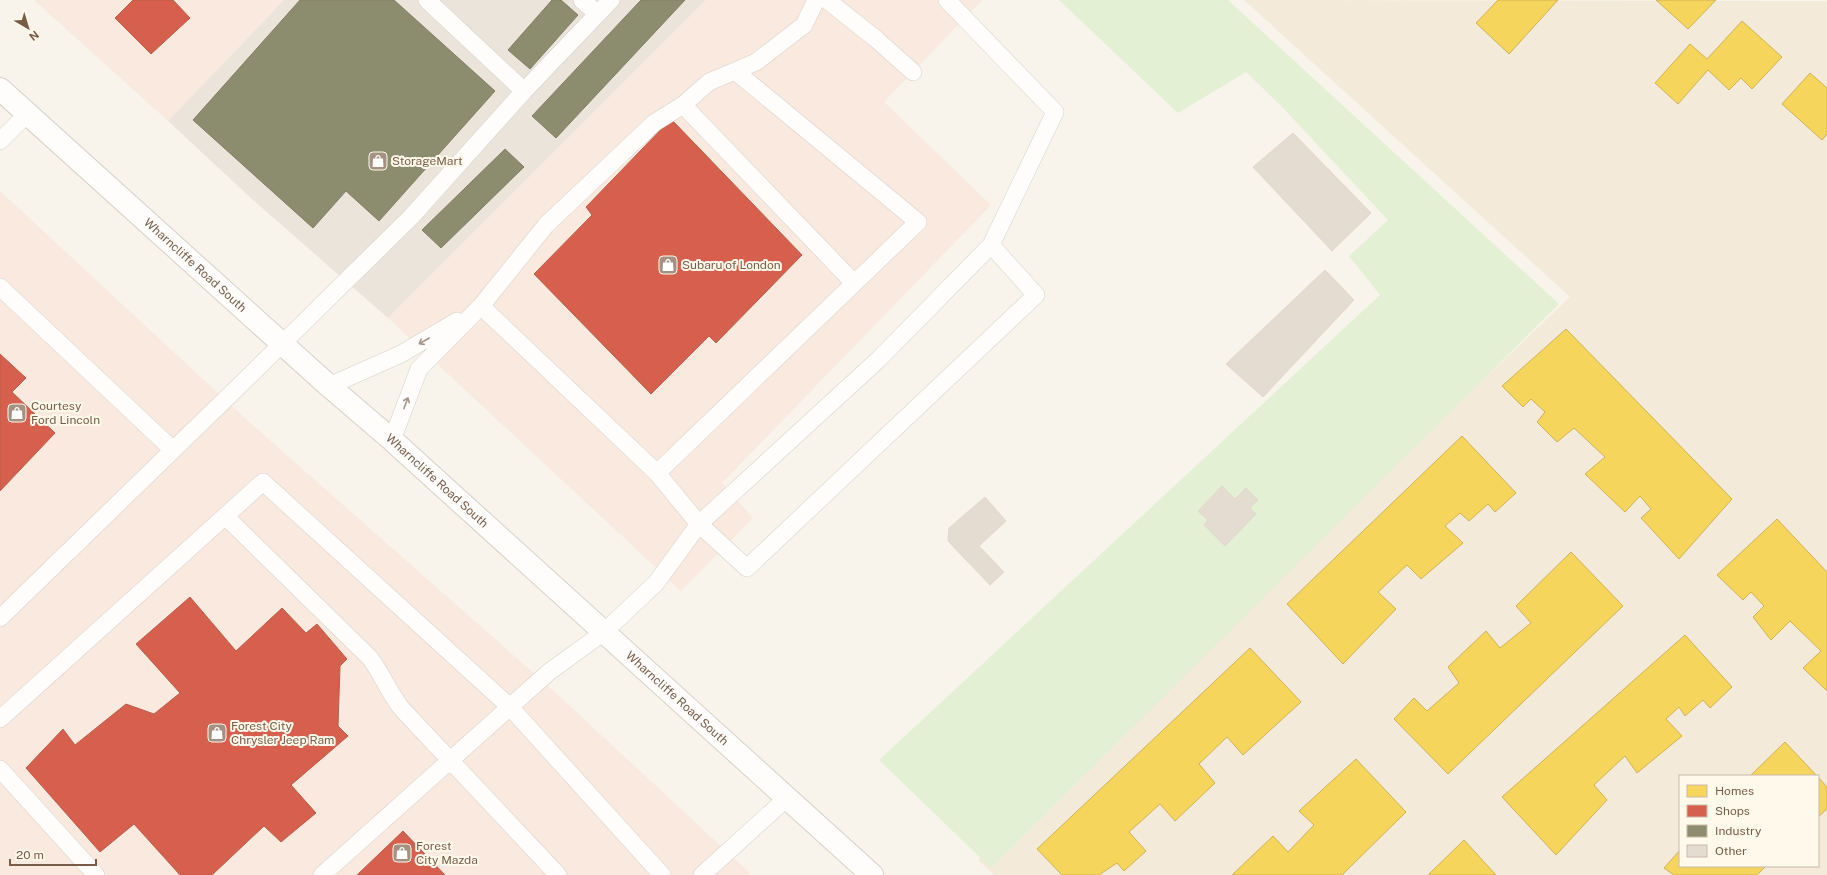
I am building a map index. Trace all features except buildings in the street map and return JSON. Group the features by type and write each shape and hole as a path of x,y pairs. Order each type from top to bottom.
{"main road":[{"name":"Wharncliffe Road South","path":"0,88 282,343 392,440 872,875"}],"lane":[{"path":"427,0 524,91"},
{"path":"582,0 598,14"},
{"path":"0,618 410,217 524,91 611,0"},
{"path":"392,440 419,369 481,306 546,225 654,123 683,105 709,82 756,62 804,25 816,0"},
{"path":"827,0 876,39 913,72"},
{"path":"322,875 549,672 604,632 656,584 699,524 879,360 991,245 1055,112 948,0"},
{"path":"657,473 918,222 735,71"},
{"path":"683,105 854,283"},
{"path":"0,141 28,113"},
{"path":"481,306 657,473 699,524 747,568 1036,295 991,245"},
{"path":"0,287 173,450"},
{"path":"330,386 401,354 481,306"},
{"path":"0,719 263,482 510,707 662,875"},
{"path":"225,516 370,658 385,680 395,701 558,875"},
{"path":"0,769 96,875"},
{"path":"702,875 787,798"}],"shaded area":[{"path":"34,0 284,0 168,121"},
{"name":"StorageMart","path":"284,0 706,0 388,318 253,200 168,121"},
{"path":"706,0 982,0 884,102 991,205 722,483 753,518 681,591 388,318"},
{"path":"1244,0 1827,1 1827,875 994,875 978,860 1570,297"},
{"path":"0,191 247,420 538,677 317,875 0,875"},
{"path":"544,682 752,875 328,875"}],"green space":[{"path":"1059,0 1228,0 1559,304 991,868 879,760 1380,295 1349,256 1388,220 1283,108 1246,72 1178,113"}],"place":[{"name":"StorageMart","path":"378,161"},
{"name":"Subaru of London","path":"668,265"},
{"name":"Courtesy Ford Lincoln","path":"17,413"},
{"name":"Forest City Chrysler Jeep Ram","path":"217,733"},
{"name":"Forest City Mazda","path":"402,853"}]}
